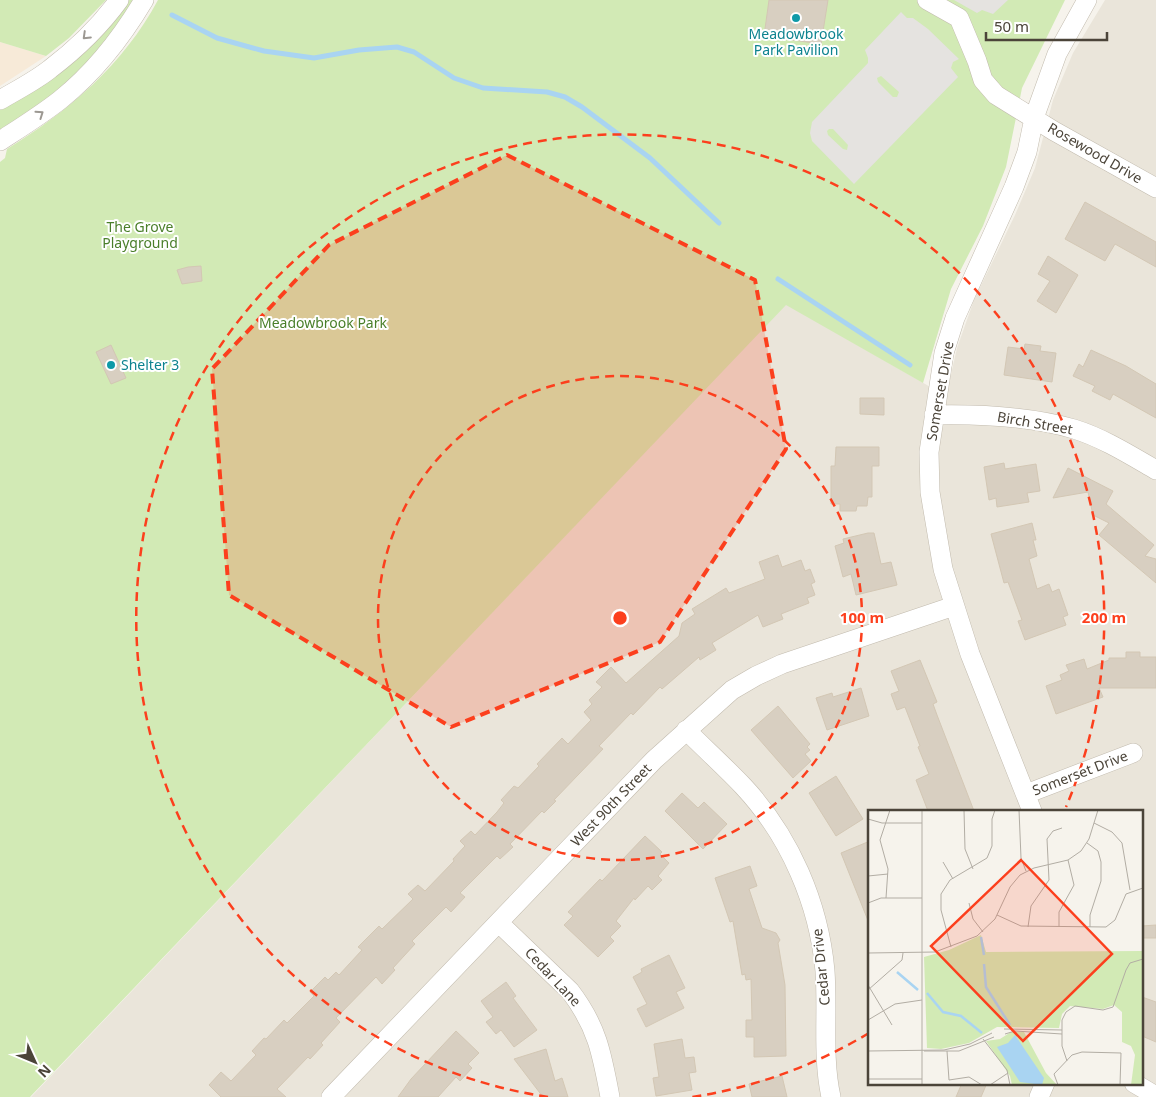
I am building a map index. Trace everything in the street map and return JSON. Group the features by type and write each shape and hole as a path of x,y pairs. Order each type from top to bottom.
{"street":[{"path":"0,100 50,70 84,39 119,0"},
{"path":"0,141 60,100 79,83 120,38 144,0"},
{"name":"Rosewood Drive","path":"927,0 958,18 977,61 983,80 996,95 1054,131 1156,188"},
{"name":"Somerset Drive","path":"1087,0 1057,54 1034,118 1027,152 1014,188 955,318 944,353 934,415 929,452 930,492 943,569 954,606 970,654 1029,802 1133,753"},
{"name":"Birch Street","path":"934,415 970,414 1008,417 1034,420 1075,430 1106,442 1156,470"},
{"name":"West 90th Street","path":"331,1097 654,760 732,690 782,664 954,606"},
{"name":"Cedar Drive","path":"686,730 744,787 762,809 783,840 801,876 816,918 823,951 827,1066 831,1097"},
{"name":"Cedar Lane","path":"499,923 570,990 588,1016 599,1044 610,1097"},
{"path":"1039,1097 1045,1084"},
{"path":"1136,1084 1156,1096"}],"highlighted area":[{"path":"507,155 755,280 786,449 660,642 451,727 229,595 212,369 329,245"}],"shaded area":[{"path":"954,0 1008,0 993,14 982,10 977,13"},
{"path":"1105,0 1156,0 1156,1097 31,1097 786,304 946,396 957,348 974,300 1015,215 1035,168 1053,100 1073,53"},
{"path":"901,12 907,18 913,18 928,29 959,59 953,62 951,68 958,77 854,184 812,141 810,133 812,122 868,63 865,50","holes":["881,76 899,92 897,97 893,97 878,82 877,78","833,129 848,145 847,150 843,149 828,135 827,131"]},
{"path":"0,42 46,56 0,86"}],"green space":[{"path":"0,0 106,0 69,38 46,56 0,42"},
{"path":"127,0 138,0 131,11 69,84 0,133 0,106"},
{"name":"Meadowbrook Park","path":"158,0 1065,0 1022,88 1006,167 983,226 951,289 923,383 786,305 30,1097 0,1097 0,162 5,158 7,149 52,119 93,85 128,45 144,24"}],"building":[{"name":"Meadowbrook Park Pavilion","path":"769,0 828,0 821,44 764,36"},
{"path":"1085,202 1156,242 1156,267 1115,244 1105,261 1065,239"},
{"path":"1048,256 1078,275 1056,313 1037,301 1050,281 1038,274"},
{"path":"201,266 202,281 182,284 177,270"},
{"path":"1025,344 1041,346 1040,351 1056,353 1052,382 1004,375 1008,347 1024,349"},
{"name":"Shelter 3","path":"111,345 126,378 111,384 96,352"},
{"path":"1091,350 1126,366 1156,384 1156,418 1113,394 1110,400 1092,391 1095,386 1073,376 1079,364 1083,367"},
{"path":"860,398 884,398 884,415 860,414"},
{"path":"836,447 879,447 879,466 872,466 872,497 868,497 867,506 857,506 856,511 840,511 840,504 831,504 831,466 835,466"},
{"path":"1004,463 1005,469 1036,464 1040,491 1027,493 1029,502 997,507 996,498 989,500 984,467"},
{"path":"1068,468 1113,491 1106,504 1154,545 1145,556 1156,559 1156,583 1099,535 1109,523 1093,515 1088,492 1053,498"},
{"path":"1032,523 1036,540 1033,540 1037,556 1029,559 1037,589 1049,584 1052,592 1059,589 1068,615 1063,617 1066,625 1025,640 1018,621 1022,620 1008,582 1004,583 991,534"},
{"path":"874,533 881,564 891,562 897,585 856,595 851,574 843,577 835,546 844,543 843,539"},
{"path":"778,555 782,567 801,560 805,571 810,569 815,582 811,584 815,595 807,598 809,603 781,614 783,619 763,627 758,615 712,643 716,650 700,660 699,657 662,689 660,687 633,715 631,713 599,746 603,749 554,800 556,801 544,813 542,811 510,844 513,847 500,859 497,856 460,893 465,897 451,912 446,907 412,941 415,944 393,968 395,970 382,984 376,977 336,1018 340,1022 321,1043 323,1045 310,1059 308,1057 277,1089 286,1097 221,1097 209,1085 221,1072 231,1081 256,1055 252,1051 264,1038 266,1039 284,1020 287,1023 314,996 310,992 325,977 328,980 336,972 339,975 362,950 358,947 379,926 382,929 413,899 408,894 418,885 425,891 454,861 453,859 465,846 460,841 471,831 475,835 504,803 501,800 514,786 518,788 539,766 537,764 562,738 568,744 591,720 584,712 592,704 589,700 602,687 596,682 611,667 626,683 679,636 682,623 695,614 692,609 726,588 729,593 765,579 759,562"},
{"path":"1126,652 1140,652 1140,657 1156,657 1156,688 1099,688 1103,697 1056,714 1046,686 1062,680 1060,675 1069,671 1066,665 1084,659 1087,669 1109,660 1109,658 1126,658"},
{"path":"920,660 937,702 933,704 974,810 928,810 916,780 929,774 905,707 897,710 891,694 899,691 891,671"},
{"path":"861,688 869,716 827,730 816,698 832,693 833,697"},
{"path":"778,706 810,744 807,747 810,750 805,754 811,761 793,778 751,730"},
{"path":"836,776 863,819 836,836 809,793"},
{"path":"682,793 698,808 704,802 727,824 703,849 665,811"},
{"path":"645,836 662,852 660,854 669,863 658,876 662,880 652,890 648,886 635,900 634,898 616,921 621,926 610,937 614,941 598,957 564,925 573,916 568,912 600,879 602,881"},
{"path":"868,842 868,920 841,853"},
{"path":"750,866 757,886 749,889 762,928 776,933 780,940 778,943 785,985 786,1056 754,1057 754,1037 746,1037 746,1020 752,1020 751,979 746,980 745,974 742,975 733,921 730,922 715,878"},
{"path":"1156,925 1156,938 1144,938 1144,926"},
{"path":"669,955 685,988 676,992 684,1008 646,1027 637,1009 647,1004 633,977 642,972 641,969"},
{"path":"506,982 516,996 513,998 537,1030 514,1047 501,1030 496,1034 486,1022 493,1017 481,1001"},
{"path":"1144,998 1156,1002 1156,1042 1144,1037"},
{"path":"456,1031 479,1053 468,1064 472,1068 460,1081 456,1077 438,1097 398,1097 411,1079"},
{"path":"682,1039 685,1058 694,1057 696,1072 689,1073 692,1090 656,1096 653,1078 659,1077 654,1044"},
{"path":"546,1049 555,1081 562,1078 568,1097 543,1097 514,1059"},
{"path":"782,1076 787,1097 752,1097 749,1084"},
{"path":"962,1084 987,1084 981,1097 956,1097"}],"waterway":[{"path":"172,15 217,38 264,51 314,58 359,50 397,47 414,52 454,78 483,88 547,92 565,97 582,107 650,158 719,223"},
{"path":"778,279 910,365"}],"place":[{"name":"Meadowbrook Park Pavilion","path":"796,18"},
{"name":"Shelter 3","path":"111,365"}],"park label":[{"name":"The Grove Playground","path":"140,236"}]}
